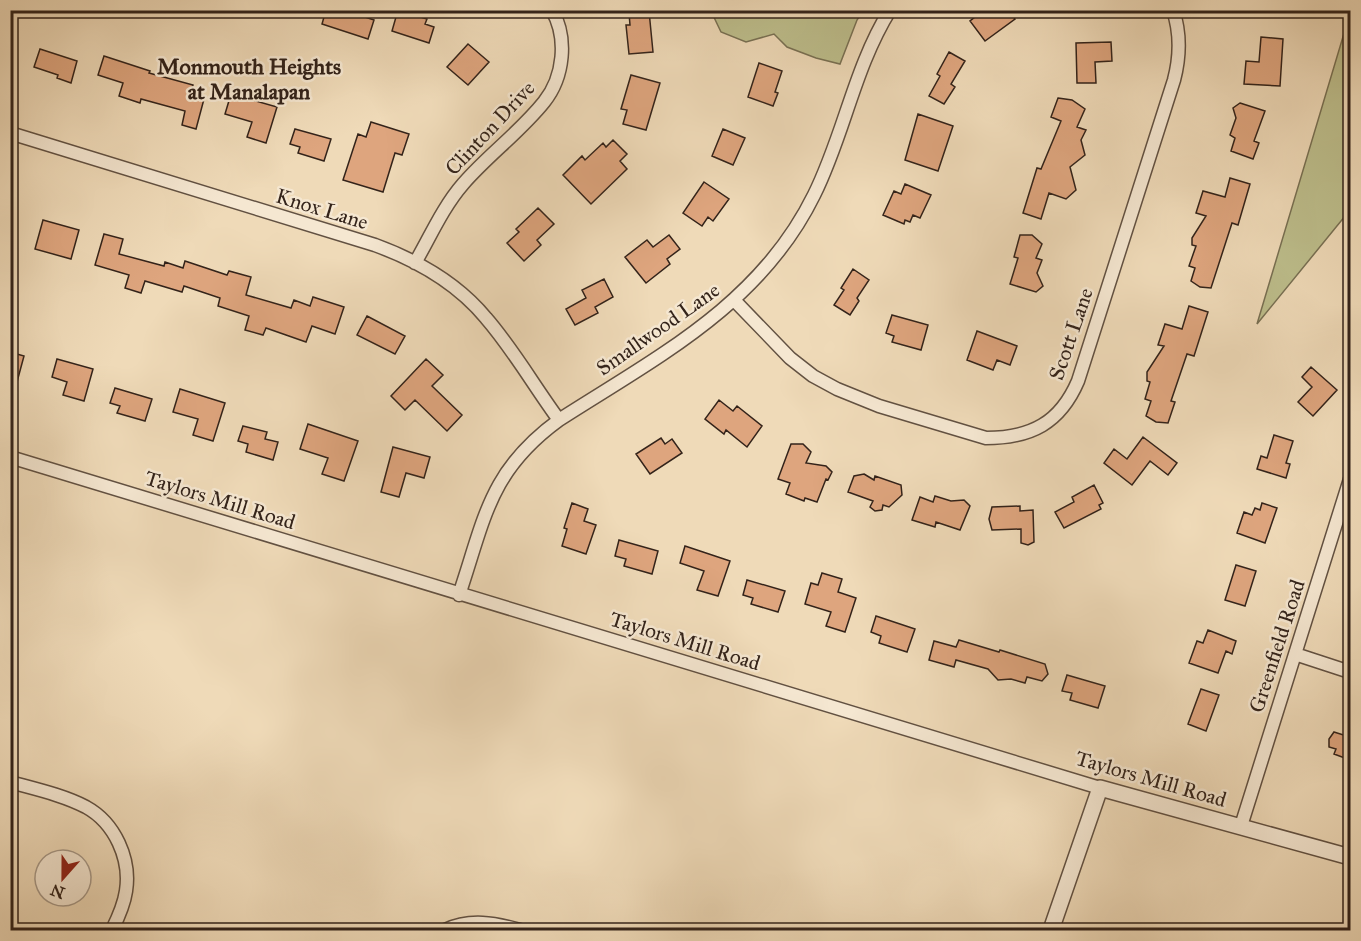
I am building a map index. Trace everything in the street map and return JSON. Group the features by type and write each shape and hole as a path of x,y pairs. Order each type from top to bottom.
{"street":[{"name":"Clinton Drive","path":"415,263 446,208 461,187 545,102 553,88 559,71 562,41 552,10"},
{"name":"Smallwood Lane","path":"459,595 484,515 497,486 520,453 558,420 710,321 770,263 814,197 829,163 862,65 878,29 890,10"},
{"name":"Scott Lane","path":"734,300 790,358 813,376 852,397 987,438 1023,435 1040,428 1065,406 1082,370 1174,80 1179,47 1178,28 1173,10"},
{"name":"Knox Lane","path":"10,133 375,245 415,263 438,276 469,300 485,316 504,339 558,420"},
{"name":"Taylors Mill Road","path":"10,457 1100,788 1350,856"},
{"name":"Greenfield Road","path":"1241,826 1350,479"},
{"path":"1295,654 1350,672"},
{"path":"10,782 85,806 106,823 115,836 126,862 127,874 124,900 112,930"},
{"path":"1052,930 1100,788"},
{"path":"446,930 462,924 478,922 520,930"}],"green space":[{"path":"711,11 863,11 857,20 840,64 787,47 774,34 746,42 721,32"},
{"path":"1350,28 1350,210 1257,324 1345,30"}],"building":[{"path":"326,10 344,10 374,20 368,39 322,24"},
{"path":"398,10 427,19 425,24 434,27 429,43 392,31"},
{"path":"984,10 1009,10 1015,19 985,41 970,21"},
{"path":"649,11 653,52 629,54 626,25 630,25 629,13"},
{"path":"1261,37 1283,39 1280,86 1244,84 1246,61 1259,62"},
{"path":"1111,42 1112,61 1095,62 1096,83 1077,83 1076,43"},
{"path":"468,44 489,62 468,85 447,67"},
{"path":"40,49 77,61 71,83 57,78 58,75 34,67"},
{"path":"949,52 965,61 951,84 955,87 944,104 929,96 940,76 937,74"},
{"path":"104,56 150,71 149,73 193,85 190,95 204,99 196,129 182,125 185,111 141,99 140,103 119,96 123,83 98,75"},
{"path":"759,63 782,71 773,106 748,97"},
{"path":"631,75 660,83 646,130 623,124 627,110 621,109"},
{"path":"231,94 277,107 266,143 247,137 252,122 225,114"},
{"path":"1058,98 1072,100 1085,109 1077,127 1086,130 1081,140 1085,155 1070,167 1076,190 1066,199 1049,193 1041,219 1023,213 1037,168 1041,169 1061,121 1051,117"},
{"path":"1240,103 1265,111 1254,141 1259,143 1253,159 1231,151 1235,138 1230,135 1236,118 1233,108"},
{"path":"918,114 953,126 938,171 905,160"},
{"path":"371,122 409,134 402,155 395,153 383,192 343,180 358,134 366,137"},
{"path":"295,129 331,139 324,161 298,153 300,147 290,144"},
{"path":"723,129 745,138 733,165 712,156"},
{"path":"613,140 627,154 620,161 627,169 591,204 563,175 582,156 585,160 603,143 606,147"},
{"path":"1230,178 1250,184 1238,225 1232,223 1211,288 1200,287 1191,281 1195,268 1189,266 1196,246 1192,245 1192,238 1206,216 1196,213 1203,191 1225,197"},
{"path":"704,182 729,199 713,221 708,217 702,226 683,213"},
{"path":"905,184 931,195 920,218 913,215 910,222 905,220 904,224 883,215 894,191 901,194"},
{"path":"538,208 554,224 537,240 541,245 524,261 507,243 519,232 516,229"},
{"path":"43,220 79,230 71,259 35,249"},
{"path":"104,234 123,239 119,254 164,266 165,262 183,268 185,261 227,275 229,271 251,277 246,295 291,308 294,300 310,306 313,297 344,307 335,334 312,326 306,342 266,328 263,335 245,330 249,316 218,306 220,298 184,286 182,292 145,281 141,293 125,288 129,275 95,265"},
{"path":"669,235 680,249 667,259 670,264 646,283 625,257 647,240 653,247"},
{"path":"1020,235 1032,235 1042,244 1036,258 1042,260 1037,273 1043,286 1036,292 1010,284 1018,258 1014,257"},
{"path":"853,269 869,280 857,298 859,301 850,315 834,305 844,290 841,288"},
{"path":"604,279 613,297 595,307 598,313 575,325 566,309 586,298 582,290"},
{"path":"1189,306 1208,312 1194,356 1187,354 1171,401 1175,402 1168,423 1156,422 1146,416 1151,401 1145,399 1150,382 1147,381 1147,372 1164,346 1158,345 1165,324 1182,329"},
{"path":"892,315 928,325 921,350 892,342 894,336 886,333"},
{"path":"367,316 405,336 395,354 357,335"},
{"path":"977,331 1017,346 1010,365 997,360 993,370 967,360"},
{"path":"10,352 24,356 14,393 10,392"},
{"path":"57,359 93,369 84,401 63,395 67,382 52,377"},
{"path":"426,359 443,375 432,386 462,415 447,431 415,400 405,410 391,396"},
{"path":"1311,367 1337,390 1313,416 1298,402 1312,387 1302,377"},
{"path":"115,388 152,399 145,421 117,413 120,406 110,403"},
{"path":"180,389 225,403 213,441 193,435 198,419 173,412"},
{"path":"719,400 733,411 737,406 762,426 747,447 726,430 724,434 705,419"},
{"path":"308,424 358,441 344,481 322,474 328,458 300,449"},
{"path":"243,426 267,432 265,439 278,442 273,460 246,452 248,444 238,441"},
{"path":"1274,435 1293,441 1286,463 1290,464 1286,478 1257,469 1261,456 1267,458"},
{"path":"1143,437 1177,463 1168,475 1150,461 1132,485 1104,463 1114,449 1127,459"},
{"path":"661,438 665,444 672,439 682,453 650,474 636,454"},
{"path":"791,444 803,444 811,452 806,463 826,466 832,472 828,480 826,479 817,502 805,498 804,501 786,494 790,483 778,479"},
{"path":"393,447 430,457 424,478 406,473 399,497 381,492"},
{"path":"864,474 874,480 875,476 901,485 902,495 889,507 883,505 882,510 875,511 870,507 873,501 848,492 854,476"},
{"path":"1094,485 1103,503 1099,505 1101,509 1064,528 1055,512 1074,502 1072,497"},
{"path":"935,496 951,501 964,500 970,506 960,530 936,522 935,527 912,520 920,497 933,502"},
{"path":"572,503 588,509 584,521 596,525 586,554 562,546 567,529 564,528"},
{"path":"1262,503 1277,508 1265,543 1237,533 1244,512 1252,515 1255,508 1260,510"},
{"path":"1020,506 1020,511 1033,510 1034,542 1028,545 1021,543 1021,529 992,530 989,519 992,507"},
{"path":"619,540 658,551 652,574 624,566 626,559 615,556"},
{"path":"685,546 730,561 718,596 697,590 704,571 680,563"},
{"path":"1236,565 1256,571 1245,606 1225,600"},
{"path":"822,573 842,579 838,592 856,598 845,632 826,626 831,612 805,604 811,583 818,585"},
{"path":"747,580 785,591 778,612 751,604 753,598 743,595"},
{"path":"876,616 915,629 907,652 879,643 881,636 871,632"},
{"path":"1208,630 1236,641 1232,654 1226,651 1218,673 1189,663 1197,641 1203,643"},
{"path":"959,640 1045,664 1048,674 1042,681 1027,677 1025,683 1011,679 998,680 988,669 956,660 954,667 929,660 934,641 956,647"},
{"path":"1067,675 1105,686 1098,708 1070,700 1072,693 1062,691"},
{"path":"1201,689 1219,695 1206,731 1188,724"},
{"path":"1334,732 1350,737 1350,760 1334,754 1336,749 1329,747 1329,739"}],"district":[{"name":"Monmouth Heights at Manalapan","path":"249,78"}]}
